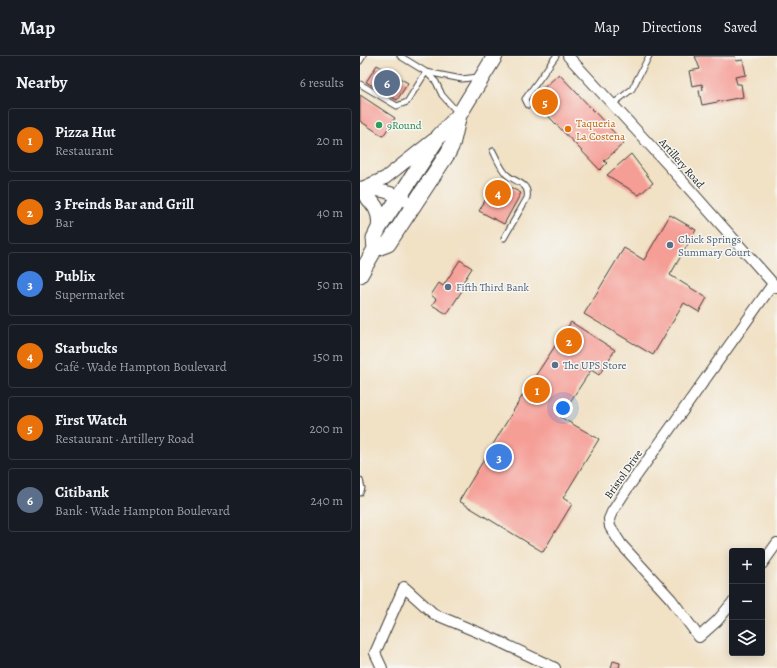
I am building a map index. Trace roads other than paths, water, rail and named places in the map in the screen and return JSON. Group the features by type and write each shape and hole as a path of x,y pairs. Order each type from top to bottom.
{"main road":[{"path":"360,275 375,249 374,238 380,228 439,136 459,115 495,56"},
{"path":"375,249 388,244 414,206 452,145 459,115"},
{"path":"360,189 377,207 381,219 380,228"}],"street":[{"name":"Artillery Road","path":"568,56 613,104 775,286"},
{"path":"360,189 385,178 439,136"},
{"path":"360,189 384,190 400,196 414,206"},
{"name":"Bristol Drive","path":"729,607 717,621 699,637 671,599 617,538 610,527 609,519 627,489 775,286"},
{"path":"765,560 777,543"},
{"path":"382,668 374,653 404,587 434,614 494,639 555,668"}],"lane":[{"path":"360,61 363,56"},
{"path":"400,56 426,72 436,82 442,95 459,115"},
{"path":"528,106 525,99 556,56"},
{"path":"613,104 632,89 649,56"},
{"path":"426,72 462,79 481,77"},
{"path":"360,84 397,106 406,102 426,72"},
{"path":"493,151 506,174 514,180 522,182 526,186 528,192 527,198 504,238"},
{"path":"360,480 362,488 360,493"}],"place":[{"name":"Citibank","path":"387,83"},
{"name":"First Watch","path":"545,102"},
{"name":"9Round","path":"379,125"},
{"name":"Taqueria La Costena","path":"568,129"},
{"name":"Starbucks","path":"498,193"},
{"name":"Chick Springs Summary Court","path":"670,245"},
{"name":"Fifth Third Bank","path":"448,287"},
{"name":"3 Freinds Bar and Grill","path":"569,341"},
{"name":"The UPS Store","path":"555,365"},
{"name":"Pizza Hut","path":"537,390"},
{"name":"Publix","path":"499,457"}]}
